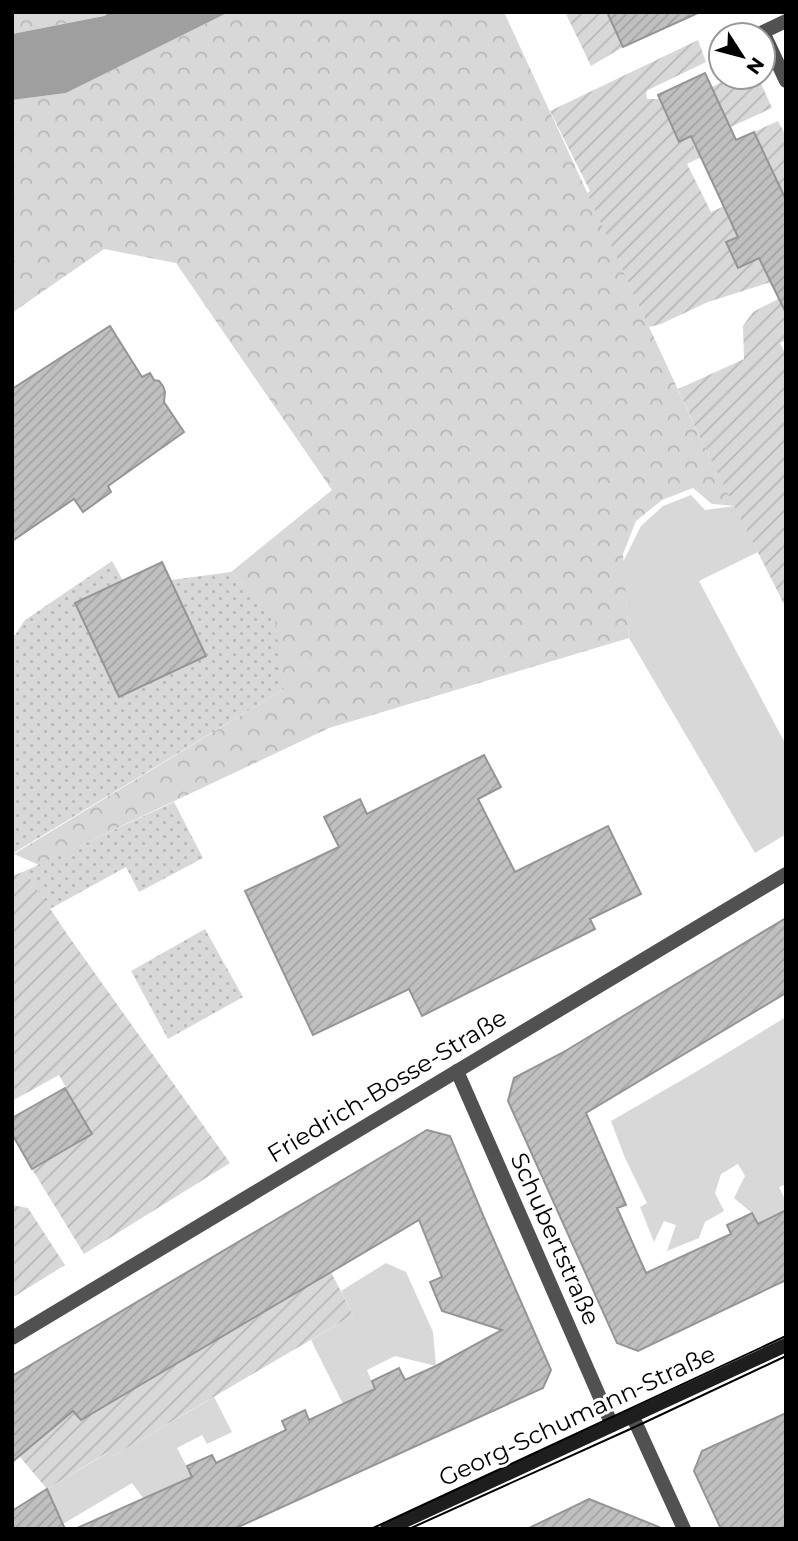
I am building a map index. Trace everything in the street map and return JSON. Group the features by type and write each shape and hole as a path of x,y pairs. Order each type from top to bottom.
{"main road":[{"name":"Georg-Schumann-Straße","path":"387,1529 786,1345"}],"street":[{"path":"786,21 762,32 786,82"},
{"name":"Friedrich-Bosse-Straße","path":"12,1338 786,874"},
{"name":"Schubertstraße","path":"457,1071 612,1424"},
{"path":"632,1415 684,1529"}],"green space":[{"path":"12,12 111,12 104,16 12,34"},
{"path":"229,12 504,12 703,444 735,506 712,504 693,488 662,500 636,521 623,554 629,638 329,728 39,865 14,854 284,689 274,619 231,572 332,490 176,263 104,249 12,313 12,100 66,93"},
{"path":"565,12 607,12 623,47 591,66"},
{"path":"698,40 706,62 646,93 647,99 660,99 679,141 726,120 714,91 764,91 772,108 693,144 701,157 687,164 711,212 777,182 754,132 778,121 786,136 786,214 726,242 759,258 771,282 708,302 649,327 587,193 590,191 550,111"},
{"path":"786,295 786,340 780,343 786,355 786,608 678,389 744,359 743,326 753,312"},
{"path":"691,495 705,510 735,506 758,552 699,581 786,745 786,834 755,853 629,638 623,562 641,526 663,506"},
{"path":"112,561 126,586 231,572 275,619 284,689 12,854 12,636 25,620"},
{"path":"174,802 203,858 139,892 126,867 50,909 25,871"},
{"path":"25,871 230,1163 84,1254 32,1169 92,1134 59,1075 12,1101 12,876"},
{"path":"205,929 243,997 168,1039 131,971"},
{"path":"786,1017 786,1184 779,1187 786,1202 786,1210 758,1224 752,1213 734,1198 745,1176 738,1164 721,1174 715,1193 724,1211 705,1222 699,1238 667,1251 676,1225 664,1221 654,1242 640,1207 647,1203 611,1121"},
{"path":"12,1205 28,1208 65,1265 12,1298"},
{"path":"386,1263 406,1272 433,1332 436,1366 395,1356 367,1370 375,1390 343,1404 311,1340 353,1315 341,1291"},
{"path":"331,1272 353,1315 113,1456 108,1452 47,1489 15,1451 73,1411 81,1420"},
{"path":"214,1397 232,1432 207,1444 202,1435 177,1448 192,1477 144,1499 132,1483 63,1524 47,1489 109,1452 113,1456"}],"shaded area":[{"path":"111,12 229,12 66,93 12,100 12,34 104,16"}],"building":[{"path":"607,12 700,12 623,47"},
{"path":"705,73 707,91 713,91 736,140 754,132 786,200 786,313 759,258 738,268 726,242 738,237 691,136 679,142 658,95"},
{"path":"110,326 142,377 150,373 154,380 163,386 164,402 184,432 108,486 111,492 83,512 74,499 12,541 12,389"},
{"path":"162,562 206,656 119,697 75,603"},
{"path":"484,755 501,787 478,799 515,872 608,826 641,894 590,919 595,929 422,1016 409,989 313,1035 245,891 339,847 324,817 360,799 367,814"},
{"path":"786,918 786,993 586,1113 626,1205 617,1208 646,1273 731,1234 727,1225 752,1213 758,1224 786,1210 786,1280 638,1351 617,1343 508,1101 514,1078 562,1053"},
{"path":"65,1088 92,1134 32,1169 12,1134 12,1118"},
{"path":"427,1130 450,1136 551,1370 543,1388 234,1529 75,1529 192,1477 187,1466 212,1455 216,1463 286,1430 282,1421 305,1410 309,1420 375,1389 372,1381 399,1368 405,1380 502,1330 442,1311 430,1282 442,1277 419,1220 81,1420 73,1411 12,1462 12,1376"},
{"path":"786,1413 786,1529 721,1529 694,1471 702,1451"},
{"path":"47,1489 65,1529 12,1529 12,1511"},
{"path":"589,1499 659,1527 659,1529 527,1529"}],"tram line":[{"path":"371,1529 786,1336"},
{"path":"409,1529 786,1356"}]}
